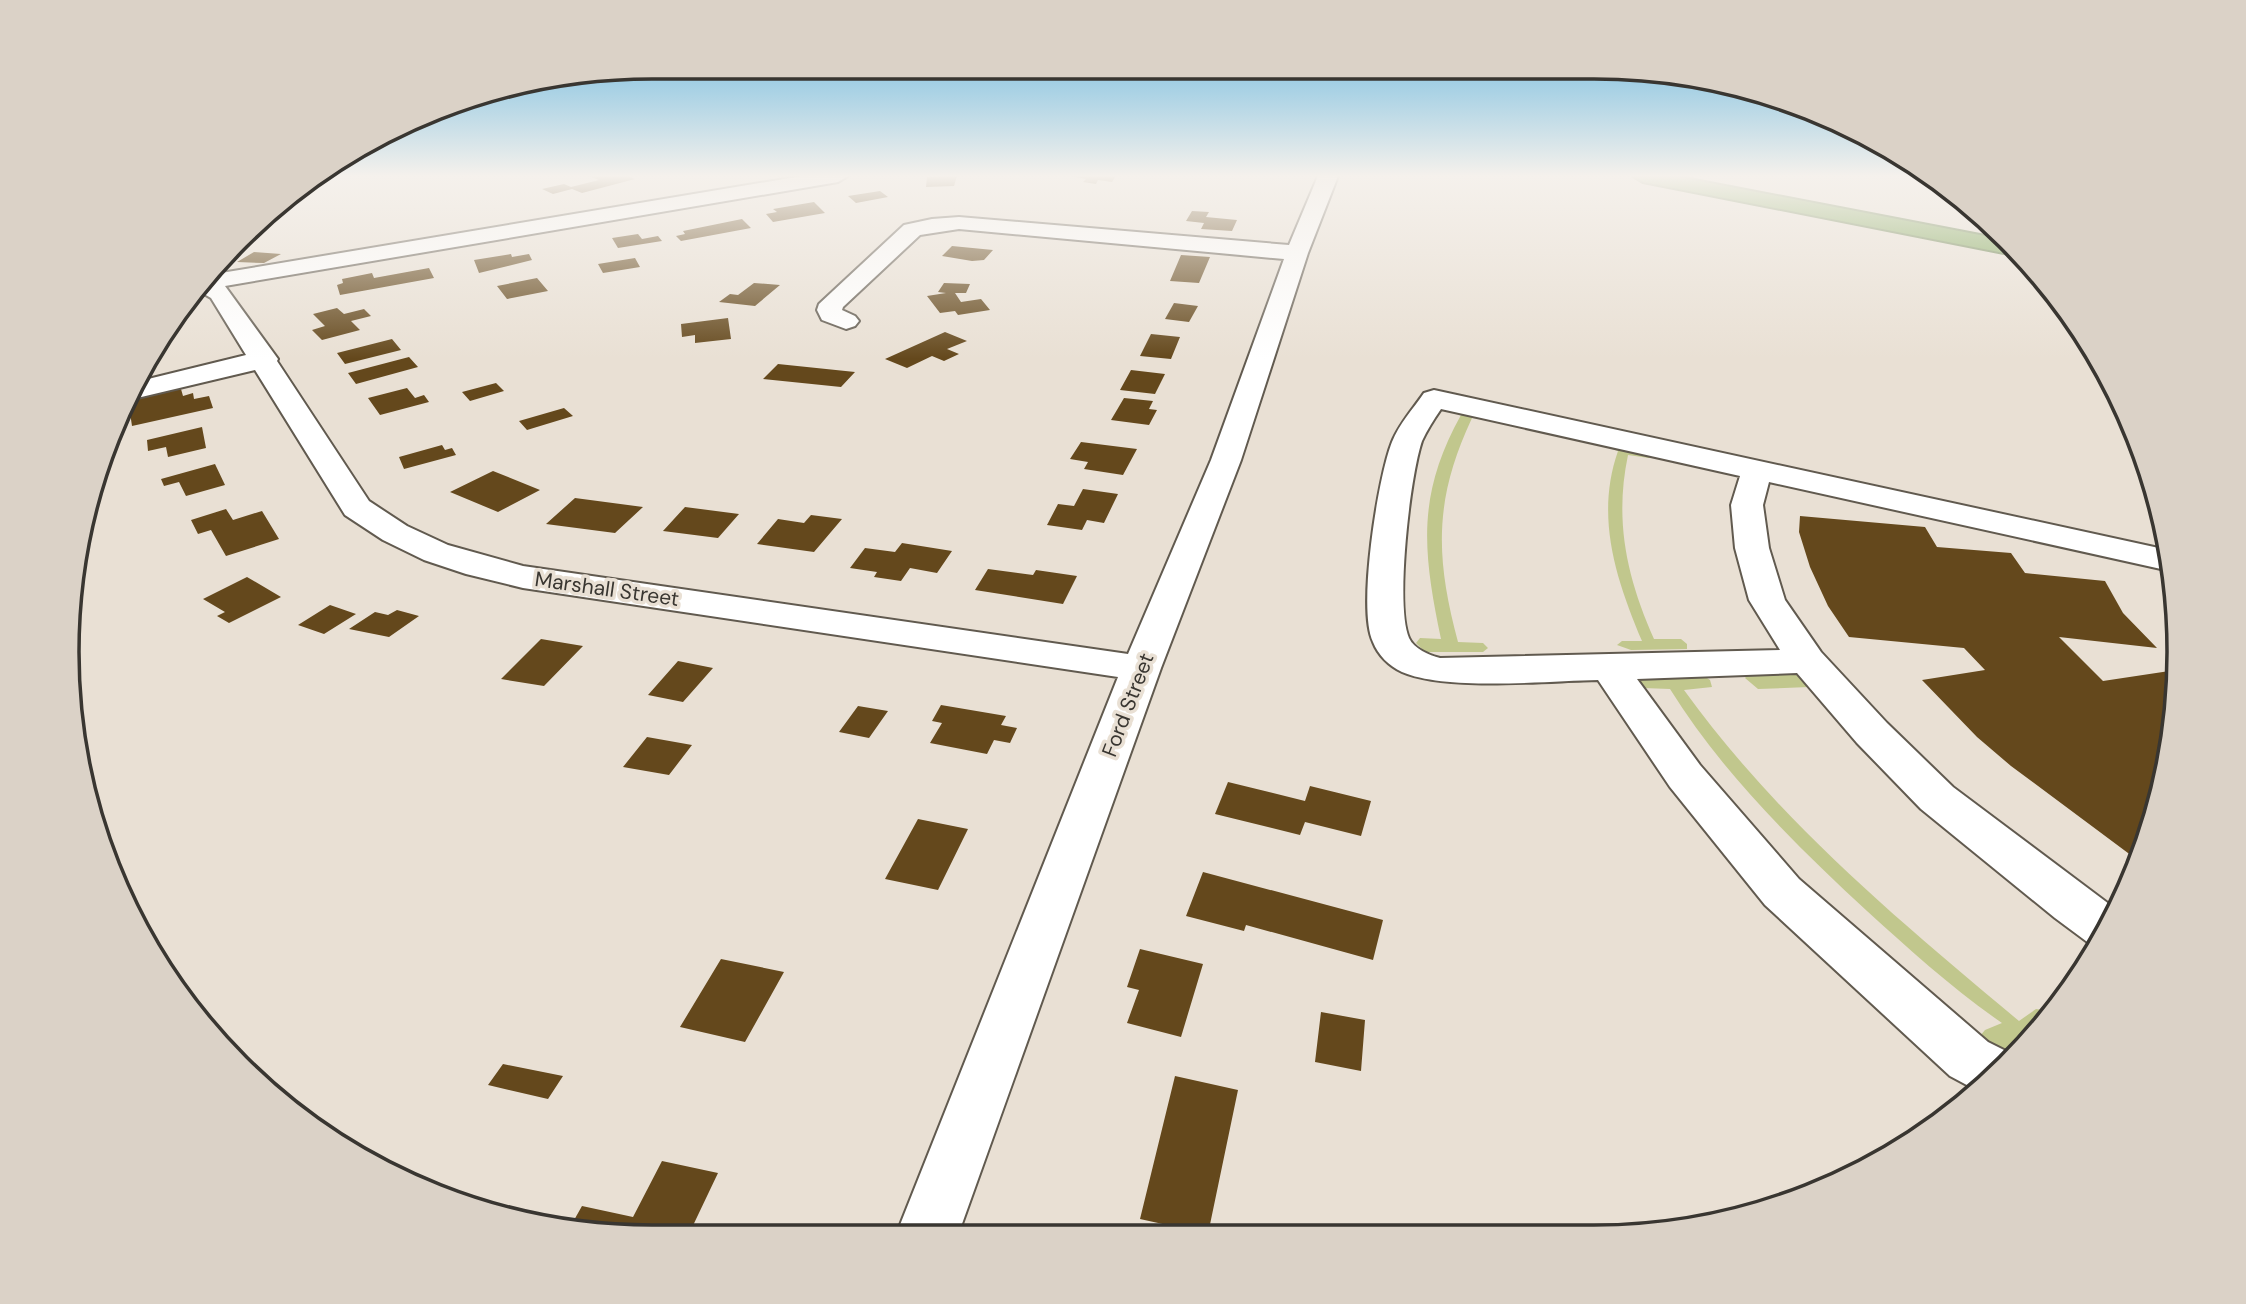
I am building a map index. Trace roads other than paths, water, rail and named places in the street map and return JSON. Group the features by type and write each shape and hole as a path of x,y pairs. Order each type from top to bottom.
{"highway":[{"path":"1953,237 2002,250"},
{"path":"1968,237 1995,243"}],"street":[{"path":"215,282 479,237"},
{"path":"846,321 831,316 831,304 903,237"},
{"path":"1115,237 1297,253"},
{"name":"Ford Street","path":"931,1225 1141,668 1226,460 1304,237"},
{"name":"Marshall Street","path":"211,286 220,293 265,359 357,508 381,527 417,545 456,560 523,577 1141,668"},
{"path":"143,389 265,359"},
{"path":"1807,661 1609,668 1440,670 1414,663 1392,644 1385,627 1387,566 1407,442 1434,399 2159,559"},
{"path":"1757,470 1747,505 1752,548 1767,600 1807,661 1872,733 1937,798 2099,923"},
{"path":"1609,668 1685,776 1782,892 1969,1059 1987,1068"}]}
